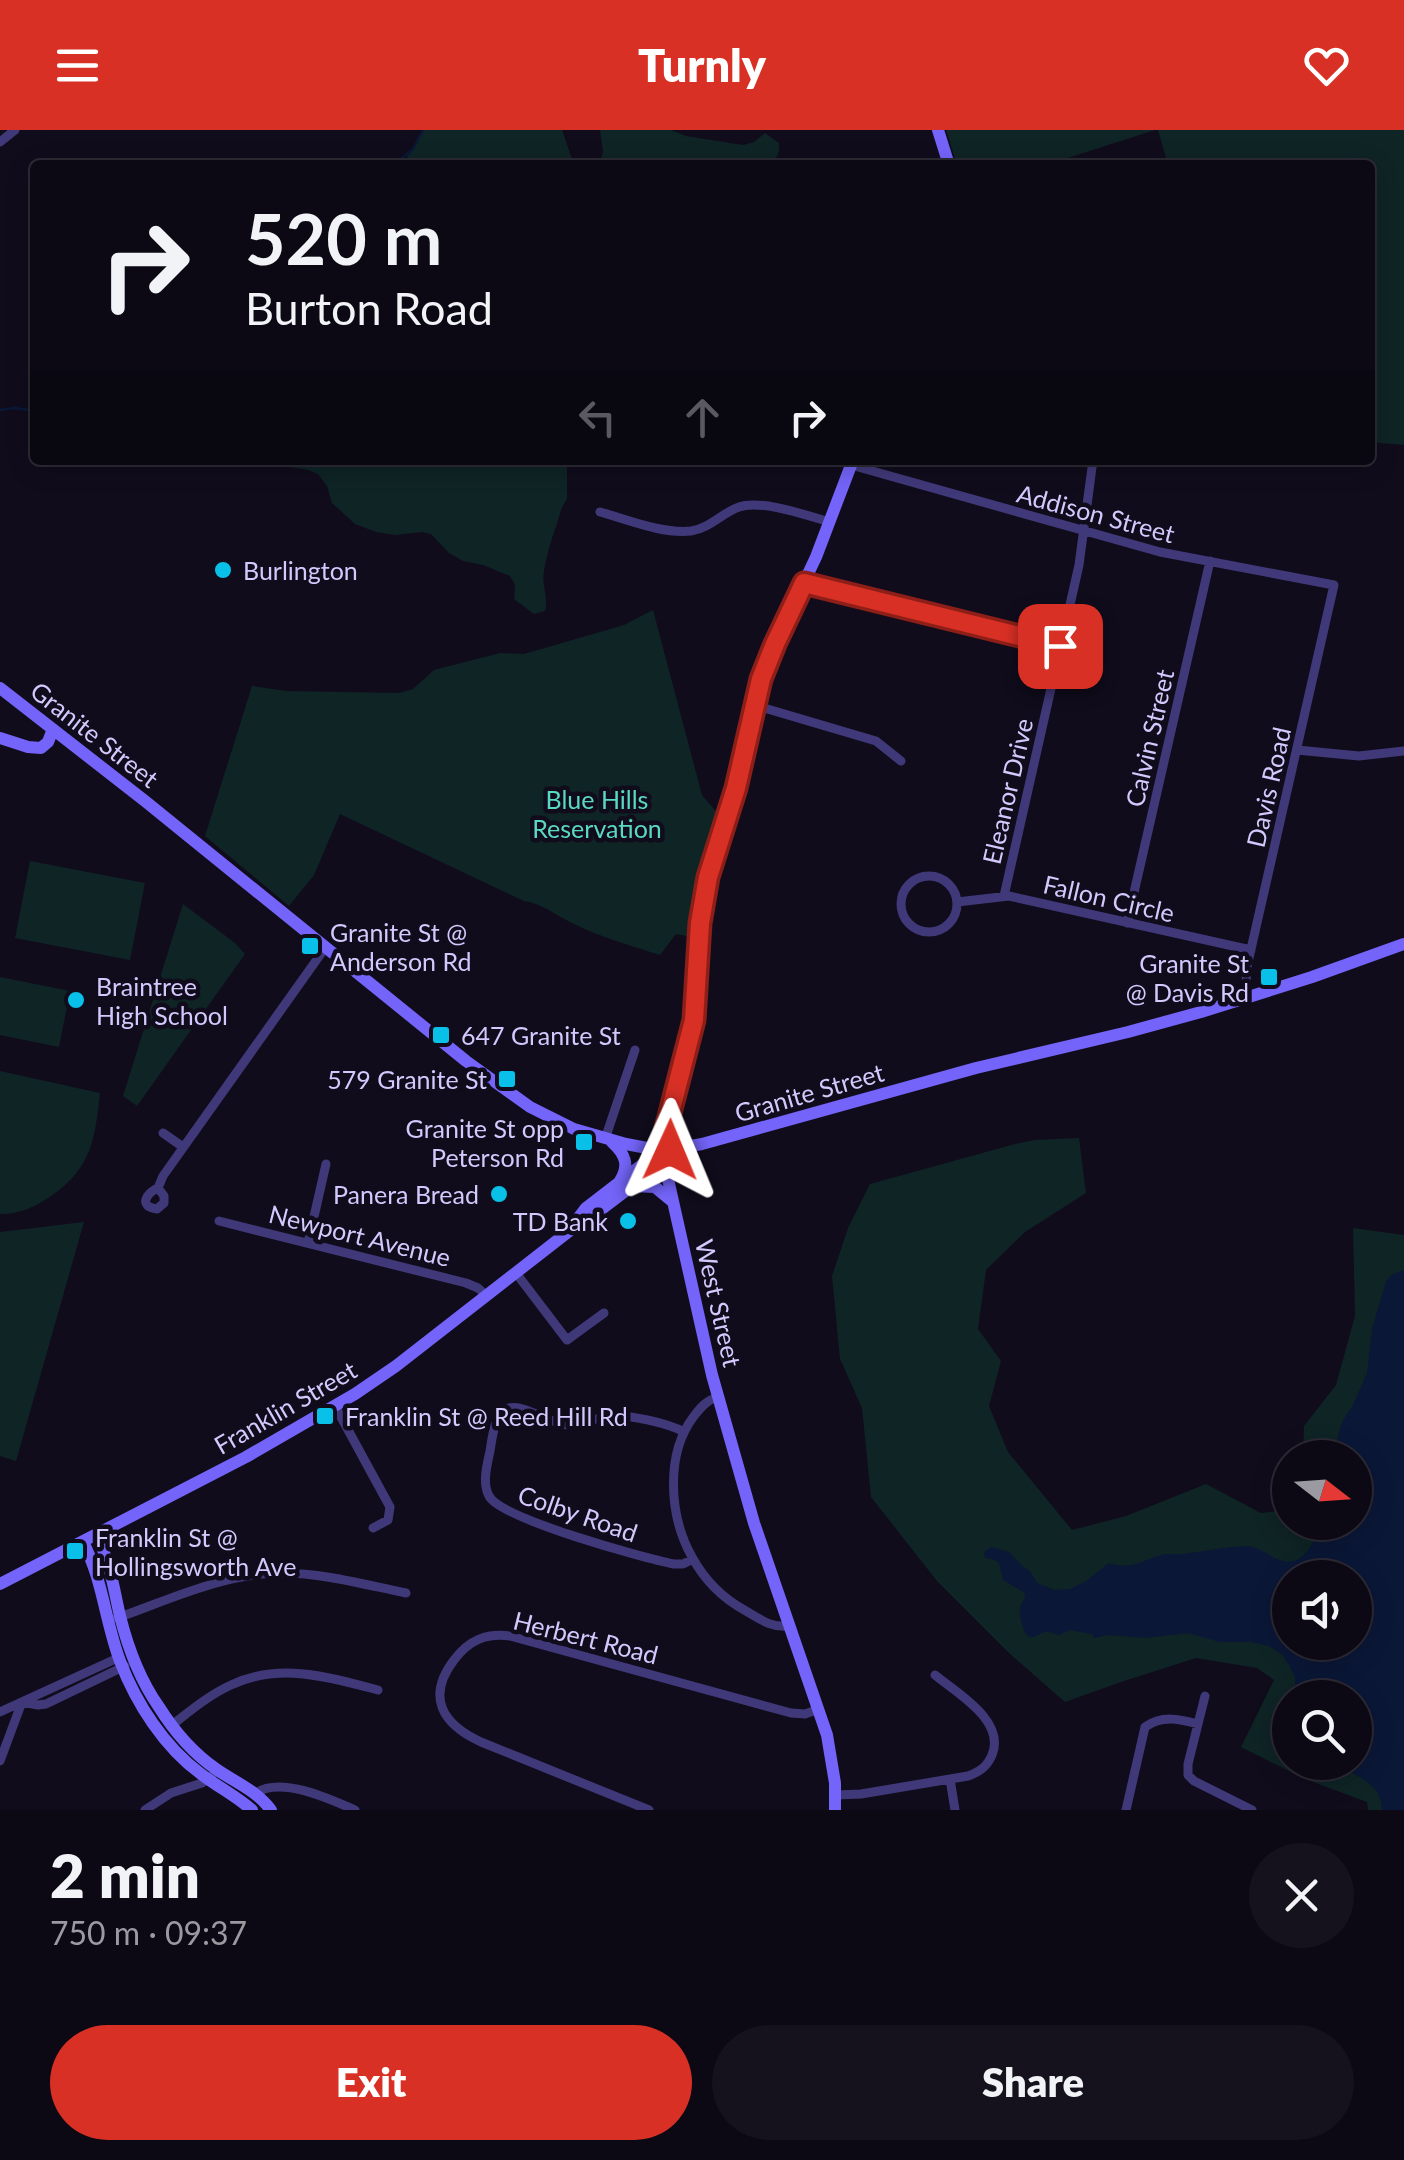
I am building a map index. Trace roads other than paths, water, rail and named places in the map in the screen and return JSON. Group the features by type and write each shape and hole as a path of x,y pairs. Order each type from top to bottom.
{"main road":[{"path":"938,130 947,160"},
{"name":"West Street","path":"834,1810 832,1756 754,1523 718,1396 663,1151 664,1131 694,1020 706,884 736,788 754,704 773,648 851,465"},
{"name":"Granite Street","path":"0,688 521,1102 561,1124 607,1140 663,1151 720,1140 976,1068 1128,1032 1312,977 1404,944"},
{"path":"0,738 44,747 53,729"},
{"path":"607,1140 622,1152 626,1183 655,1187 673,1204"},
{"name":"Franklin Street","path":"0,1584 246,1457 335,1406 396,1366 516,1273 568,1232 581,1213 626,1183 642,1163 663,1151"},
{"path":"96,1535 111,1566 115,1619"},
{"path":"83,1542 115,1619 139,1701 172,1733 193,1768 256,1793 271,1810"},
{"path":"213,1775 252,1810"}],"street":[{"path":"0,142 15,130"},
{"name":"Addison Street","path":"859,465 1160,552 1334,586"},
{"name":"Eleanor Drive","path":"1004,896 1084,531 1092,465"},
{"path":"600,512 678,531 702,528 748,505 830,522"},
{"name":"Calvin Street","path":"1127,922 1210,562"},
{"path":"804,583 1060,646"},
{"name":"Davis Road","path":"1246,997 1245,976 1334,586"},
{"path":"754,704 872,739 901,761"},
{"path":"1297,750 1359,756 1404,751"},
{"path":"928,876 946,881 957,902 950,923 929,932 911,926 901,905 907,886 928,876"},
{"name":"Fallon Circle","path":"957,902 1004,896 1251,950"},
{"path":"158,1188 325,948"},
{"path":"607,1140 635,1050"},
{"path":"162,1133 183,1147"},
{"path":"308,1243 326,1164"},
{"name":"Newport Avenue","path":"219,1222 466,1283 486,1296"},
{"path":"516,1273 567,1340 604,1313"},
{"path":"718,1396 704,1405 684,1432 675,1460 682,1533 693,1559 730,1602 773,1626 788,1626"},
{"path":"335,1406 390,1507 388,1520 373,1528"},
{"name":"Colby Road","path":"684,1432 618,1416 562,1425 519,1408 507,1409 498,1418 492,1436 486,1486 490,1499 502,1508 579,1538 670,1564 693,1559"},
{"path":"115,1619 220,1582 262,1574 301,1574 406,1593"},
{"name":"Herbert Road","path":"649,1810 481,1742 459,1729 443,1710 439,1694 444,1675 460,1652 480,1638 498,1634 791,1713 819,1710"},
{"path":"0,1712 125,1660"},
{"path":"172,1733 224,1688 260,1676 308,1673 378,1690"},
{"path":"836,1795 950,1779 972,1774 987,1764 993,1752 994,1732 987,1719 935,1675"},
{"path":"1205,1696 1188,1775 1229,1805 1252,1810"},
{"path":"0,1761 22,1702"},
{"path":"1126,1810 1145,1727 1169,1718 1198,1724"},
{"path":"145,1810 171,1793 213,1775"},
{"path":"950,1779 956,1810"},
{"path":"256,1793 266,1787 281,1787 315,1794 356,1810"}],"water":[{"path":"1404,1270 1404,1810 1382,1810 1377,1793 1364,1780 1372,1780 1372,1680 1295,1680 1286,1660 1372,1660 1372,1560 1297,1560 1314,1540 1372,1540 1372,1440 1337,1440 1367,1373 1372,1329 1391,1275"},
{"path":"1246,1546 1280,1560 1272,1560 1272,1648 1251,1642 1220,1642 1188,1633 1094,1638 1092,1634 1070,1630 1059,1635 1046,1631 1029,1637 1020,1615 1025,1593 1003,1580 999,1563 985,1558 984,1552 991,1547 1009,1552 1037,1583 1055,1590 1070,1589 1086,1581 1109,1563 1130,1565 1164,1554"}],"waterway":[{"path":"401,160 413,149 423,130"},
{"path":"0,410 30,410"}],"place":[{"name":"Burlington","path":"223,570"},
{"name":"Granite St @ Anderson Rd","path":"310,946"},
{"name":"Granite St @ Davis Rd","path":"1269,977"},
{"name":"Braintree High School","path":"76,1000"},
{"name":"647 Granite St","path":"441,1035"},
{"name":"579 Granite St","path":"507,1079"},
{"name":"Granite St opp Peterson Rd","path":"584,1142"},
{"name":"Panera Bread","path":"499,1194"},
{"name":"TD Bank","path":"628,1221"},
{"name":"Franklin St @ Reed Hill Rd","path":"325,1416"},
{"name":"Franklin St @ Hollingsworth Ave","path":"75,1551"}],"park label":[{"name":"Blue Hills Reservation","path":"597,814"}]}
